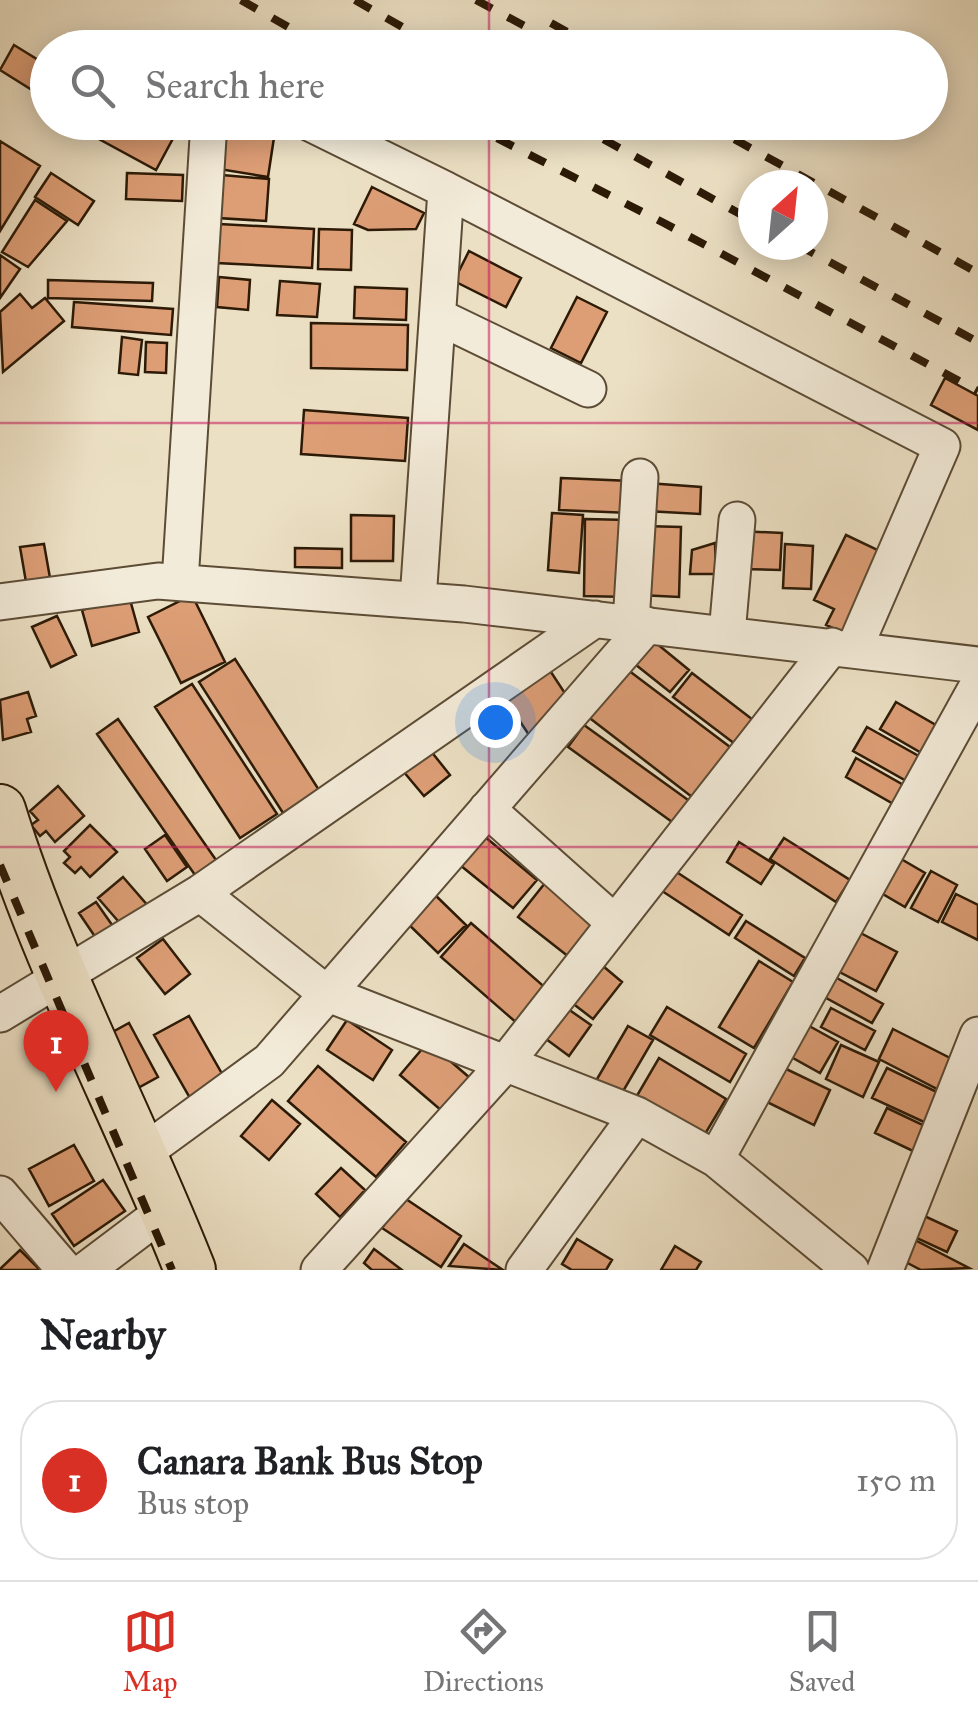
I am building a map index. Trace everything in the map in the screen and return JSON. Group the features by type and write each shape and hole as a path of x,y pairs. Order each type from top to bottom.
{"highway":[{"path":"0,810 18,867 33,994 138,1156 190,1270"},
{"path":"0,891 33,994 154,1247"}],"street":[{"path":"180,582 209,140"},
{"path":"320,1270 504,1065 615,923 843,648 942,446 345,140"},
{"path":"418,600 446,190"},
{"path":"439,317 588,389"},
{"path":"138,1156 269,1061 487,809 639,624 640,477"},
{"path":"727,634 737,520"},
{"path":"0,602 158,580 418,600 978,665"},
{"path":"33,994 200,893 595,620"},
{"path":"716,1159 978,685"},
{"path":"487,809 615,923"},
{"path":"200,893 326,994 637,1115 716,1159 851,1270"},
{"path":"885,1270 978,1035"},
{"path":"524,1270 637,1115"},
{"path":"0,1194 64,1270"},
{"path":"86,1270 154,1247"}],"building":[{"path":"14,45 30,55 30,89 0,70"},
{"path":"101,140 172,140 156,170"},
{"path":"223,140 274,140 268,177 219,169"},
{"path":"0,141 40,166 0,231"},
{"path":"51,173 94,201 78,225 35,197"},
{"path":"127,173 183,175 182,201 126,199"},
{"path":"222,175 269,179 266,221 218,218"},
{"path":"372,187 424,213 416,229 368,230 354,224"},
{"path":"35,200 67,221 28,267 2,252"},
{"path":"219,224 314,229 312,268 217,263"},
{"path":"319,229 352,230 351,270 318,269"},
{"path":"469,251 521,278 506,307 454,281"},
{"path":"0,255 20,269 0,298"},
{"path":"219,277 250,280 248,310 217,307"},
{"path":"48,280 153,283 152,301 48,298"},
{"path":"280,281 320,284 317,317 277,315"},
{"path":"355,287 407,289 406,320 354,318"},
{"path":"20,294 32,308 45,298 64,321 3,372 0,312"},
{"path":"577,297 607,312 581,363 551,348"},
{"path":"74,302 173,309 171,335 72,327"},
{"path":"311,323 408,325 407,370 311,368"},
{"path":"122,337 142,340 138,375 119,373"},
{"path":"146,342 167,343 166,373 145,372"},
{"path":"945,378 978,396 978,430 931,405"},
{"path":"304,410 408,418 405,461 301,454"},
{"path":"561,478 631,481 630,513 559,510"},
{"path":"647,483 701,487 700,514 646,511"},
{"path":"552,513 583,515 579,573 548,570"},
{"path":"351,515 394,516 393,561 351,561"},
{"path":"585,519 628,520 627,597 584,596"},
{"path":"643,526 681,527 679,597 640,595"},
{"path":"740,531 782,533 780,570 739,569"},
{"path":"846,535 882,552 848,635 826,625 834,609 814,600"},
{"path":"715,543 716,574 690,574 692,550"},
{"path":"44,544 50,578 26,582 20,547"},
{"path":"785,544 813,546 811,589 783,588"},
{"path":"295,548 342,549 342,568 295,567"},
{"path":"192,595 225,662 181,683 148,617"},
{"path":"129,596 139,632 92,646 82,610"},
{"path":"57,616 76,655 51,667 32,627"},
{"path":"645,634 689,670 670,692 626,657"},
{"path":"235,659 319,790 283,813 199,682"},
{"path":"547,666 574,707 529,735 502,694"},
{"path":"624,667 734,750 696,800 587,716"},
{"path":"692,673 757,723 739,747 673,697"},
{"path":"192,684 277,814 240,838 155,707"},
{"path":"28,692 36,716 27,719 31,732 3,740 0,700"},
{"path":"896,702 941,728 925,755 880,729"},
{"path":"118,719 216,860 195,875 97,734"},
{"path":"584,725 702,810 686,832 568,747"},
{"path":"867,727 924,759 910,783 853,751"},
{"path":"430,750 450,775 424,796 403,771"},
{"path":"856,758 907,787 897,806 846,777"},
{"path":"58,786 84,816 55,842 46,831 40,836 31,825 38,820 30,811"},
{"path":"90,825 117,852 90,877 81,867 75,873 64,863 70,857 64,851"},
{"path":"165,835 187,867 167,881 145,849"},
{"path":"484,836 537,880 513,908 460,865"},
{"path":"784,838 850,880 836,902 770,859"},
{"path":"739,842 774,864 761,884 727,862"},
{"path":"896,856 925,873 905,907 876,890"},
{"path":"672,869 742,915 729,935 659,889"},
{"path":"931,871 957,885 938,922 911,908"},
{"path":"123,877 149,907 125,929 98,898"},
{"path":"545,883 596,923 569,957 518,917"},
{"path":"431,891 466,925 438,953 403,919"},
{"path":"956,894 978,905 978,940 942,922"},
{"path":"96,902 117,932 100,944 79,913"},
{"path":"746,921 805,958 794,976 735,938"},
{"path":"471,923 548,990 518,1024 441,957"},
{"path":"849,927 897,952 876,991 828,966"},
{"path":"163,939 190,974 165,994 137,958"},
{"path":"597,961 622,982 593,1019 567,999"},
{"path":"759,961 793,982 754,1048 719,1027"},
{"path":"828,973 883,1004 872,1023 817,993"},
{"path":"667,1007 746,1054 730,1082 650,1035"},
{"path":"831,1008 875,1031 865,1050 821,1027"},
{"path":"568,1009 591,1025 569,1056 546,1039"},
{"path":"189,1016 225,1079 190,1098 154,1035"},
{"path":"347,1020 392,1050 373,1080 327,1050"},
{"path":"802,1022 838,1042 820,1073 784,1053"},
{"path":"129,1023 158,1077 127,1094 98,1040"},
{"path":"628,1026 653,1040 615,1105 590,1091"},
{"path":"893,1029 958,1062 943,1092 879,1059"},
{"path":"428,1042 470,1078 442,1111 400,1075"},
{"path":"841,1045 879,1062 863,1097 826,1079"},
{"path":"659,1058 726,1099 702,1139 635,1099"},
{"path":"778,1065 830,1090 814,1125 761,1099"},
{"path":"318,1066 406,1142 376,1177 288,1101"},
{"path":"887,1068 939,1093 924,1122 872,1098"},
{"path":"272,1100 300,1124 269,1160 241,1136"},
{"path":"887,1108 925,1126 913,1151 875,1133"},
{"path":"74,1145 94,1181 49,1206 29,1169"},
{"path":"341,1168 365,1190 340,1217 316,1194"},
{"path":"103,1180 125,1211 74,1246 52,1214"},
{"path":"403,1197 461,1236 441,1267 382,1228"},
{"path":"920,1214 957,1231 947,1252 910,1235"},
{"path":"909,1237 969,1268 921,1270 898,1258"},
{"path":"577,1239 612,1260 606,1270 572,1270 562,1264"},
{"path":"464,1244 503,1270 449,1266"},
{"path":"675,1246 701,1262 696,1270 661,1270"},
{"path":"374,1249 402,1270 372,1270 364,1263"},
{"path":"20,1250 40,1270 0,1270 0,1269"}],"railway":[{"path":"241,0 294,30"},
{"path":"355,0 408,30"},
{"path":"476,0 532,30"},
{"path":"551,23 564,30"},
{"path":"500,140 978,391"},
{"path":"605,140 738,213"},
{"path":"736,140 978,273"},
{"path":"826,260 978,342"},
{"path":"0,865 172,1270"}],"place":[{"name":"Canara Bank Bus Stop","path":"56,1092"}]}
